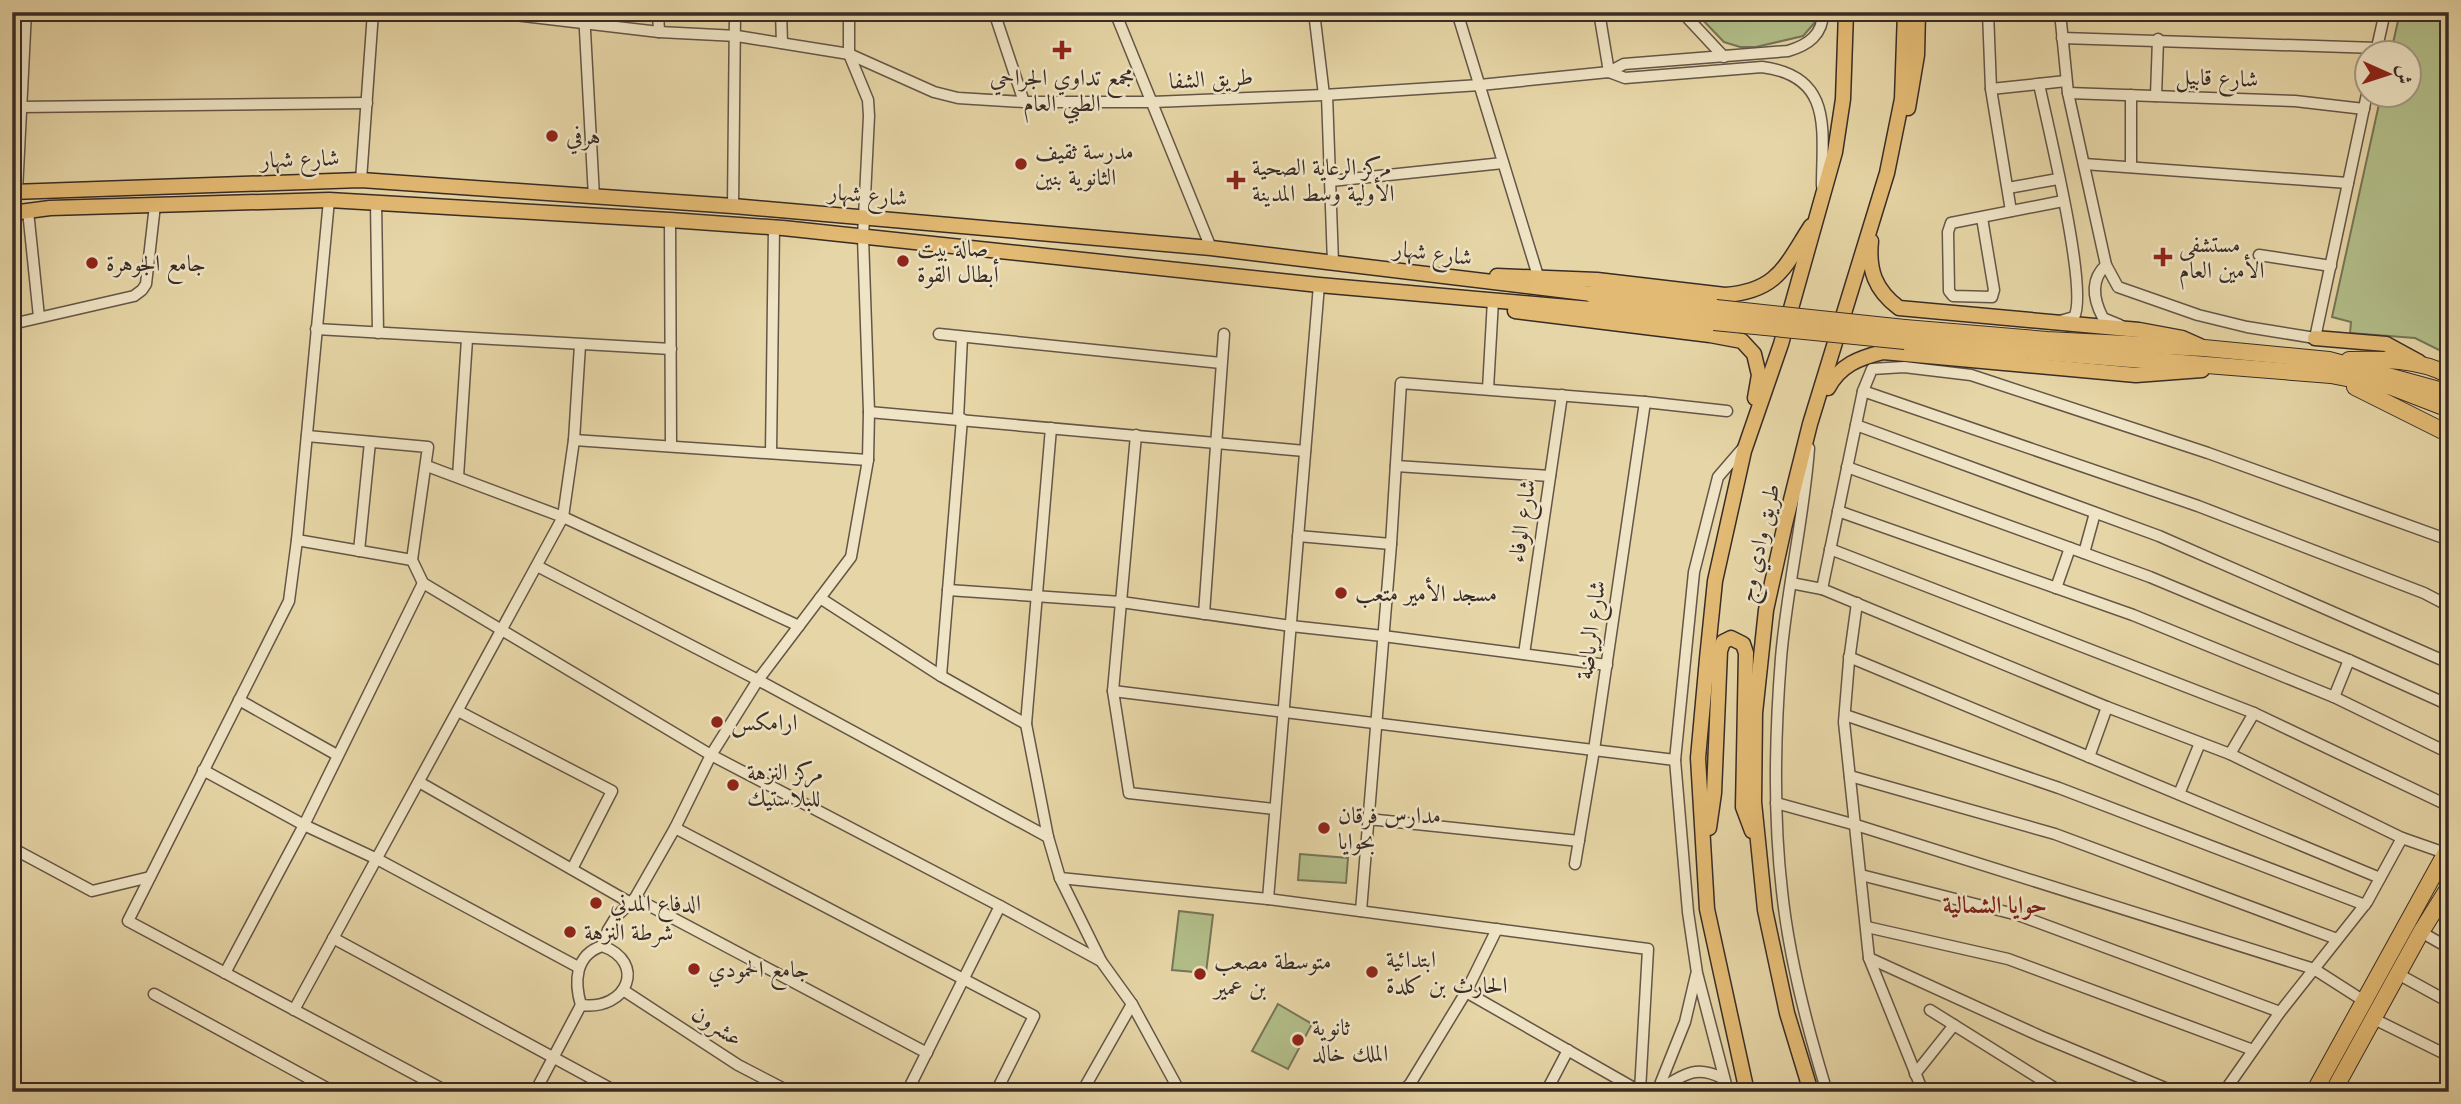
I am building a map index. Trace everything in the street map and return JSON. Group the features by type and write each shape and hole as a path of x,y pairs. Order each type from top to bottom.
{"highway":[{"path":"1591,301 2224,368 2330,368 2390,359 2444,373"},
{"path":"1905,334 2204,348 2330,368 2449,394"},
{"path":"2330,368 2392,387 2449,410"},
{"path":"2330,368 2449,434"},
{"path":"2314,1092 2447,850"},
{"path":"2333,1092 2421,932 2447,893"}],"main road":[{"name":"طريق وادي وج","path":"1747,1092 1707,909 1698,758 1707,659 1716,581 1748,439 1782,344 1835,152 1843,99 1846,12"},
{"name":"طريق وادي وج","path":"1811,1092 1787,1013 1765,910 1754,802 1755,713 1766,610 1811,424 1887,173 1902,99 1905,12"},
{"path":"1887,173 1910,105 1921,16"},
{"name":"شارع شهار","path":"15,191 361,180 733,206 1211,248 1434,276 1591,301"},
{"name":"شارع شهار","path":"12,212 329,200 376,202 774,227 1319,285 1493,300 1591,301"},
{"path":"1434,276 1538,276 1725,295 1744,293 1759,289 1779,275 1818,216"},
{"path":"1872,217 1870,257 1875,279 1883,296 1899,308 2139,330 2182,338 2204,348"},
{"path":"1493,300 1503,310 1742,341 1754,354 1759,374 1748,439"},
{"path":"2315,338 2386,344 2444,373"},
{"path":"1811,424 1834,376 1860,358 1883,352 2136,375 2224,368"},
{"path":"1704,866 1714,793 1720,650 1723,642 1731,638 1740,641 1745,648 1743,807 1759,852"}],"street":[{"path":"15,191 26,12"},
{"path":"361,180 373,12"},
{"name":"طريق الشفا","path":"489,12 584,18 659,32 737,36 849,54 934,92 958,98 1024,102 1153,102 1326,95 1480,85 1609,72"},
{"path":"658,12 659,32"},
{"path":"733,206 737,36 735,12"},
{"path":"781,12 782,43"},
{"path":"535,1092 582,1005 577,978 578,967 589,953 602,946 608,930 632,900 675,828 711,755 758,680 851,557 867,460 869,412 863,237 870,116 868,100 849,54 849,12"},
{"path":"994,12 1024,102"},
{"path":"1115,12 1211,248"},
{"path":"1314,12 1326,95 1333,263"},
{"path":"1457,12 1538,276"},
{"path":"1599,12 1609,72"},
{"path":"1682,12 1724,57"},
{"path":"1609,72 1624,64 1788,51 1813,39 1820,29 1822,12"},
{"path":"1988,12 1991,89 2011,211"},
{"path":"2060,12 2066,81 2102,269 2095,294 2097,306 2103,318 2139,330"},
{"path":"2380,38 2385,12"},
{"path":"584,18 594,197"},
{"path":"2062,38 2158,39 2352,49"},
{"path":"2156,96 2158,39"},
{"path":"1609,72 1625,78 1762,67 1779,69 1794,75 1814,94 1819,109 1823,194"},
{"path":"1991,89 2066,81"},
{"path":"2039,84 2077,274 2078,311 2074,317 2059,322"},
{"name":"شارع قابيل","path":"2068,93 2295,101 2364,109"},
{"path":"2131,96 2131,167"},
{"path":"22,107 367,103"},
{"path":"2102,269 2118,287 2198,315 2246,327 2315,338 2364,109"},
{"path":"1331,181 1503,163"},
{"path":"2084,164 2348,183"},
{"path":"2008,188 2058,179"},
{"path":"329,200 289,601 128,921 447,1092"},
{"path":"1982,218 1994,290 1992,297 1953,296 1949,291 1948,232 1951,223 2063,201"},
{"path":"376,202 378,333"},
{"path":"12,324 134,296 142,290 146,284 155,205"},
{"path":"29,211 39,317"},
{"path":"670,220 671,446"},
{"path":"771,453 774,227"},
{"path":"2259,256 2330,265"},
{"path":"2077,274 2102,269"},
{"path":"1268,899 1319,285"},
{"path":"1488,389 1493,300"},
{"path":"316,329 671,349"},
{"path":"939,334 1222,363"},
{"path":"1203,614 1224,334"},
{"path":"941,676 960,419 962,337"},
{"path":"458,477 467,338"},
{"path":"294,1010 563,517 574,440 580,345"},
{"path":"1822,589 1863,391 1872,369 1903,367 1971,374 2208,453 2449,540"},
{"path":"1361,911 1391,544 1401,383 1727,411"},
{"path":"1863,391 2198,506 2424,593 2449,606"},
{"name":"شارع الوفاء","path":"1524,654 1562,395"},
{"name":"شارع الرياضة","path":"1575,864 1646,402"},
{"path":"869,412 1305,451"},
{"path":"1811,424 1806,485 1782,657 1776,803 1782,891 1793,959 1808,1028 1827,1092"},
{"path":"1856,425 2160,536 2449,663"},
{"path":"1051,428 1026,724 1048,837 1060,878 1101,961 1132,1004 1180,1092"},
{"path":"1136,435 1113,691 1129,793 1275,809"},
{"path":"307,436 428,447 412,560 423,583 711,755 1000,905 1101,961"},
{"path":"1728,1092 1722,1078 1697,973 1688,912 1675,760 1694,572 1718,477 1748,439"},
{"path":"574,440 867,460"},
{"path":"359,551 370,442"},
{"path":"427,466 563,517 799,626"},
{"path":"1396,466 1550,476"},
{"path":"1847,467 2150,577 2449,705"},
{"path":"1838,511 2133,615 2334,697 2449,753"},
{"path":"2084,553 2095,513"},
{"path":"1298,536 1391,544"},
{"path":"297,540 412,560"},
{"path":"2056,588 2070,548"},
{"path":"1830,549 2254,713 2449,806"},
{"path":"537,566 758,680 1048,837"},
{"path":"225,973 304,825 423,583"},
{"path":"1791,583 1822,589 2107,707 2230,754 2402,838 2447,850"},
{"path":"948,590 1121,602 1607,665"},
{"path":"820,598 941,676 1026,724"},
{"path":"1857,603 1849,657 1845,715 1869,958 1923,1092"},
{"path":"1849,657 2380,878"},
{"path":"2334,697 2349,660"},
{"path":"1113,691 1675,760"},
{"path":"239,700 337,755"},
{"path":"2089,757 2107,707"},
{"path":"458,711 611,790 572,869"},
{"path":"2230,754 2254,713"},
{"path":"1845,715 2059,788 2365,905"},
{"path":"2179,794 2200,743"},
{"path":"204,770 578,967"},
{"path":"1850,776 2055,834 2337,939"},
{"path":"419,782 572,869 927,1053"},
{"path":"1776,803 1856,825 2314,969 2364,1001"},
{"path":"1368,819 1579,841"},
{"path":"675,828 1034,1016 996,1092"},
{"path":"2224,1092 2280,1012 2365,905 2402,838"},
{"path":"12,848 92,891 150,877"},
{"path":"1861,875 2018,915 2280,1012"},
{"path":"1060,878 1268,899 1648,948 1641,1091 1466,992"},
{"path":"907,1092 1000,905"},
{"path":"1867,927 2008,959 2253,1051"},
{"path":"1401,1092 1410,1084 1466,992 1497,929"},
{"path":"2421,932 2449,948"},
{"path":"333,938 617,1092"},
{"path":"582,1005 596,1006 613,1001 624,990 626,967 613,950 602,946"},
{"path":"1869,958 2040,1036 2175,1092"},
{"path":"1657,1091 1685,1022 1697,973"},
{"path":"2398,974 2449,1002"},
{"name":"عشرون","path":"624,990 738,1065 790,1092"},
{"path":"154,994 334,1092"},
{"path":"1082,1092 1132,1004"},
{"path":"1930,1010 2061,1092"},
{"path":"2374,1019 2449,1056"},
{"path":"1915,1073 1954,1025"},
{"path":"1546,1092 1568,1050"},
{"path":"1657,1091 1685,1074 1698,1070 1708,1071 1722,1078"}],"green space":[{"path":"1695,12 1817,12 1817,20 1803,36 1756,47 1740,47 1724,42"},
{"path":"2400,12 2449,12 2449,355 2415,338 2350,333 2351,322 2332,317 2378,108 2422,108 2422,38 2394,38"},
{"path":"1300,854 1348,858 1346,883 1298,880"},
{"path":"1179,911 1213,915 1206,973 1172,970"},
{"path":"1278,1004 1312,1024 1288,1069 1252,1051"}],"place":[{"name":"مجمع تداوي الجراحي الطبي العام","path":"1062,50"},
{"name":"هرفي","path":"552,136"},
{"name":"مدرسة ثقيف الثانوية بنين","path":"1021,164"},
{"name":"مركز الرعاية الصحية الأولية وسط المدينة","path":"1236,180"},
{"name":"مستشفى الأمين العام","path":"2163,257"},
{"name":"صالة بيت أبطال القوة","path":"903,261"},
{"name":"جامع الجوهرة","path":"92,263"},
{"name":"مسجد الأمير متعب","path":"1341,593"},
{"name":"ارامكس","path":"717,722"},
{"name":"مركز النزهة للبلاستيك","path":"733,785"},
{"name":"مدارس فرقان بحوايا","path":"1324,828"},
{"name":"الدفاع المدني","path":"596,903"},
{"name":"شرطة النزهة","path":"570,932"},
{"name":"جامع الحمودي","path":"694,969"},
{"name":"ابتدائية الحارث بن كلدة","path":"1372,972"},
{"name":"متوسطة مصعب بن عمير","path":"1200,974"},
{"name":"ثانوية الملك خالد","path":"1298,1040"}],"district":[{"name":"حوايا الشمالية","path":"1995,905"}]}
